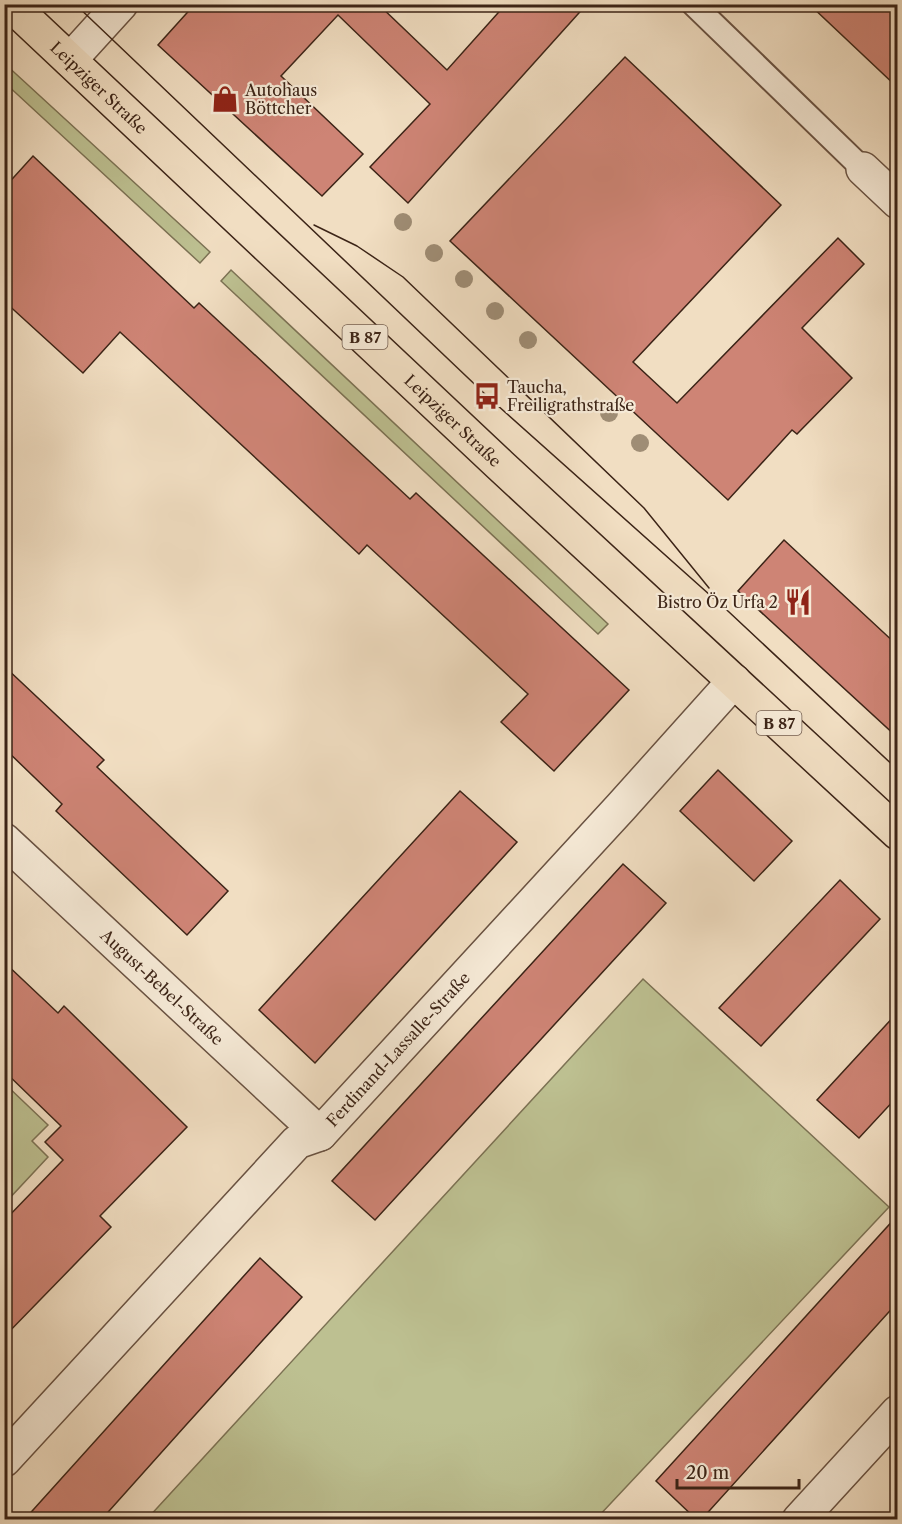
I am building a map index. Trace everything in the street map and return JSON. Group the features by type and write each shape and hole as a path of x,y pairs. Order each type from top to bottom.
{"main road":[{"name":"Leipziger Straße","path":"10,4 897,833"}],"street":[{"path":"70,60 121,4"},
{"path":"863,170 897,202"},
{"name":"Ferdinand-Lassalle-Straße","path":"4,1460 297,1142 320,1134 734,681"},
{"name":"August-Bebel-Straße","path":"4,840 320,1134"},
{"path":"799,1520 897,1413"}],"lane":[{"path":"693,4 863,170"}],"green space":[{"path":"4,63 210,252 200,263 5,83"},
{"path":"231,270 608,624 598,634 221,281"},
{"path":"643,979 889,1207 596,1519 147,1519"},
{"path":"4,1083 48,1125 32,1141 48,1157 5,1203"}],"building":[{"path":"195,4 378,4 447,70 506,4 587,4 408,203 370,167 430,104 338,15 281,76 363,154 322,196 158,45"},
{"path":"809,4 897,4 897,87"},
{"path":"625,57 781,205 633,362 677,403 838,238 864,264 802,328 852,378 797,434 792,430 728,500 450,241"},
{"path":"33,156 194,308 199,303 410,499 416,493 629,690 554,771 501,722 528,694 367,545 359,554 120,332 83,373 4,301 4,188"},
{"path":"784,540 897,645 897,737 738,591"},
{"path":"4,666 104,760 97,767 228,891 187,935 56,811 62,804 4,748"},
{"path":"718,770 792,841 754,881 680,811"},
{"path":"460,791 517,842 315,1063 259,1010"},
{"path":"623,864 666,903 375,1220 332,1181"},
{"path":"840,880 880,919 761,1046 719,1008"},
{"path":"4,962 58,1013 64,1006 187,1127 100,1216 111,1227 4,1337 4,1221 63,1160 45,1142 61,1126 4,1071"},
{"path":"897,1013 897,1097 859,1138 817,1100"},
{"path":"897,1216 897,1303 701,1520 697,1520 656,1481"},
{"path":"260,1258 302,1297 101,1520 24,1520"}],"tram line":[{"path":"75,4 487,396 729,612 898,770"},
{"path":"314,225 357,246 403,277 644,508 709,588"}],"place":[{"name":"Autohaus Böttcher","path":"225,99"},
{"name":"Taucha, Freiligrathstraße","path":"487,396"},
{"name":"Bistro Öz Urfa 2","path":"798,602"}]}
